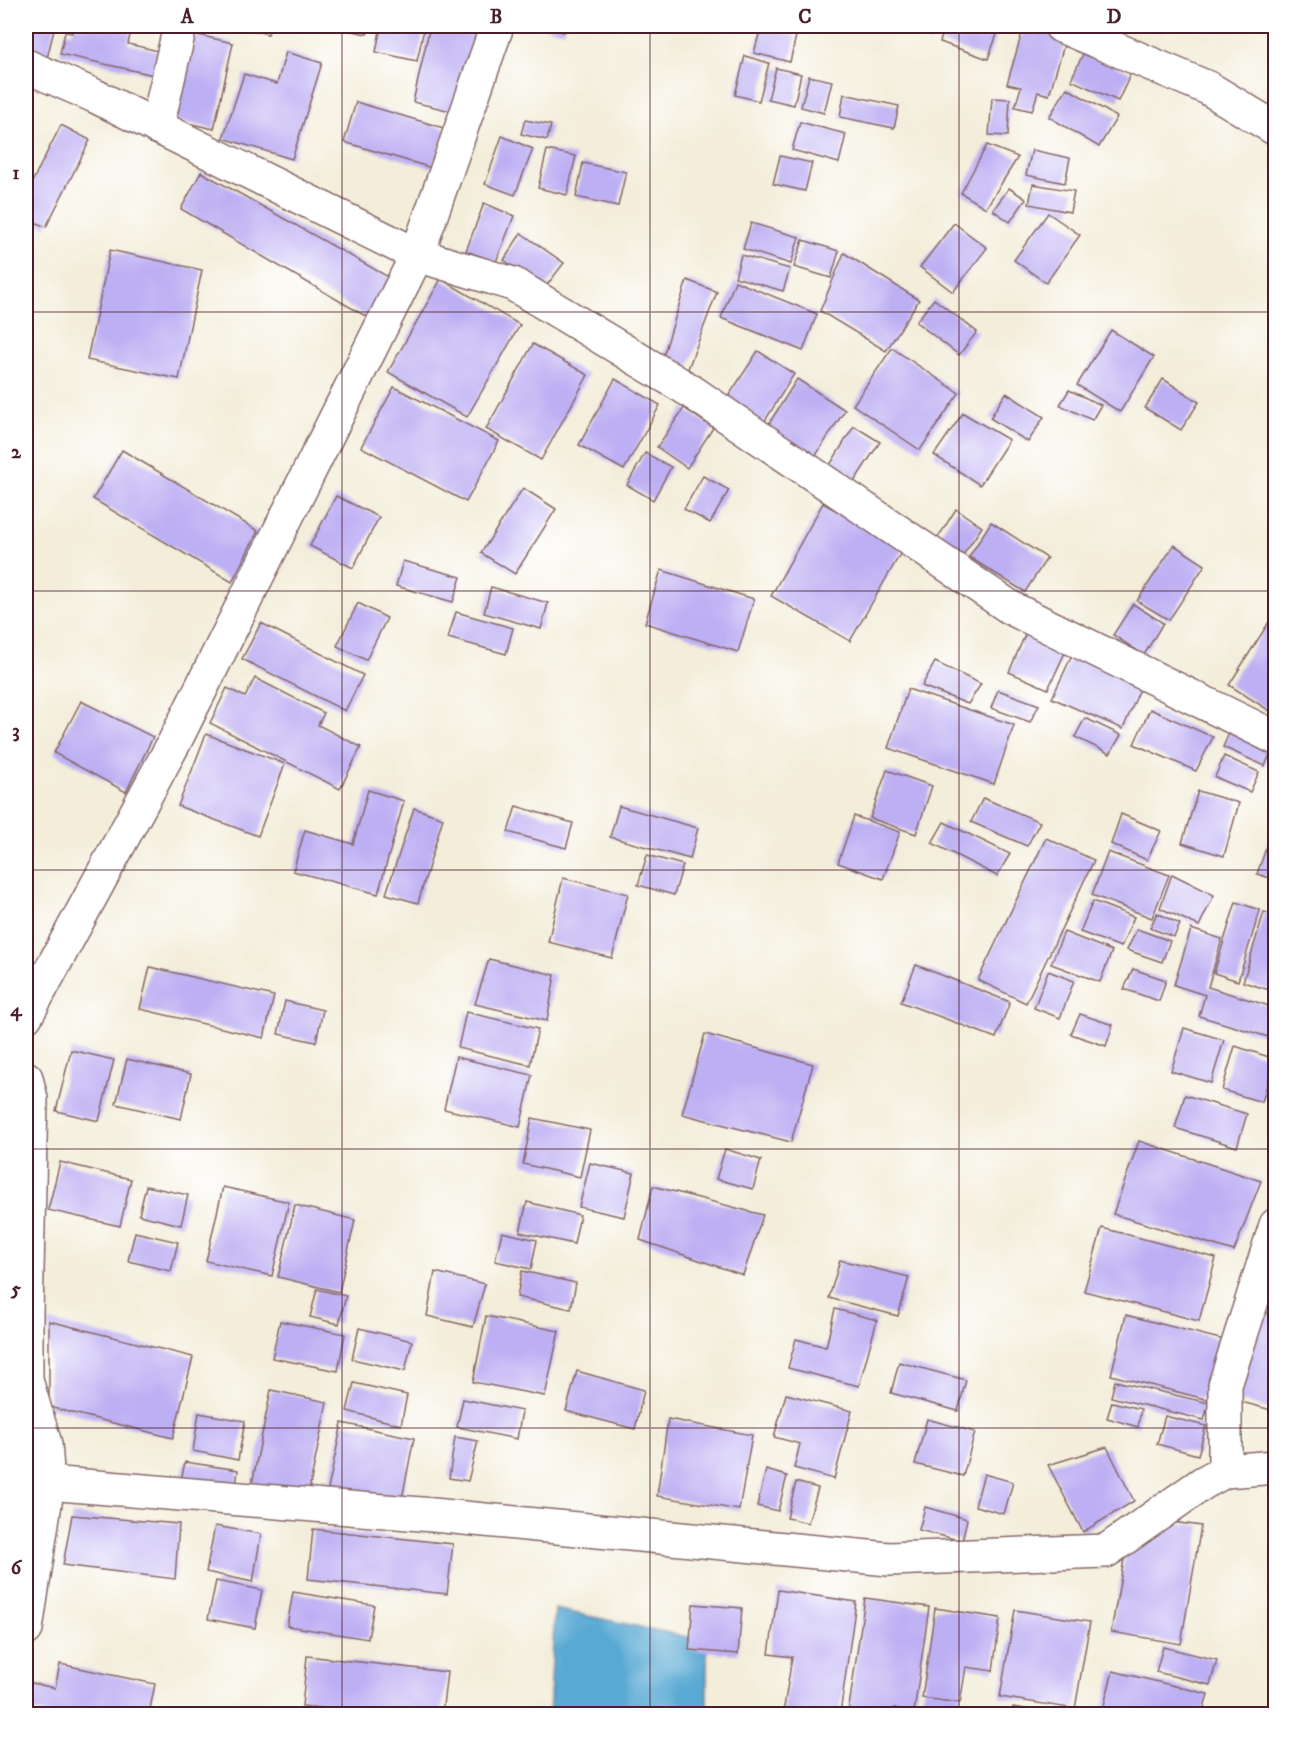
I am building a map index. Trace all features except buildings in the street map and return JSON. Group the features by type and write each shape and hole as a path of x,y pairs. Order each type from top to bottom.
{"street":[{"path":"157,127 180,26"},
{"path":"26,1016 175,741 417,255 497,26"},
{"path":"1061,26 1208,87 1275,129"},
{"path":"26,66 94,96 417,255 513,284 688,390 1011,608 1275,738"},
{"path":"26,1078 31,1099 26,1380 45,1444 48,1483 26,1629"},
{"path":"1225,1471 1225,1385 1275,1225"},
{"path":"48,1483 433,1515 889,1559 1106,1551 1203,1483 1225,1471 1275,1467"}],"water":[{"path":"555,1609 707,1641 707,1714 549,1714"}]}
